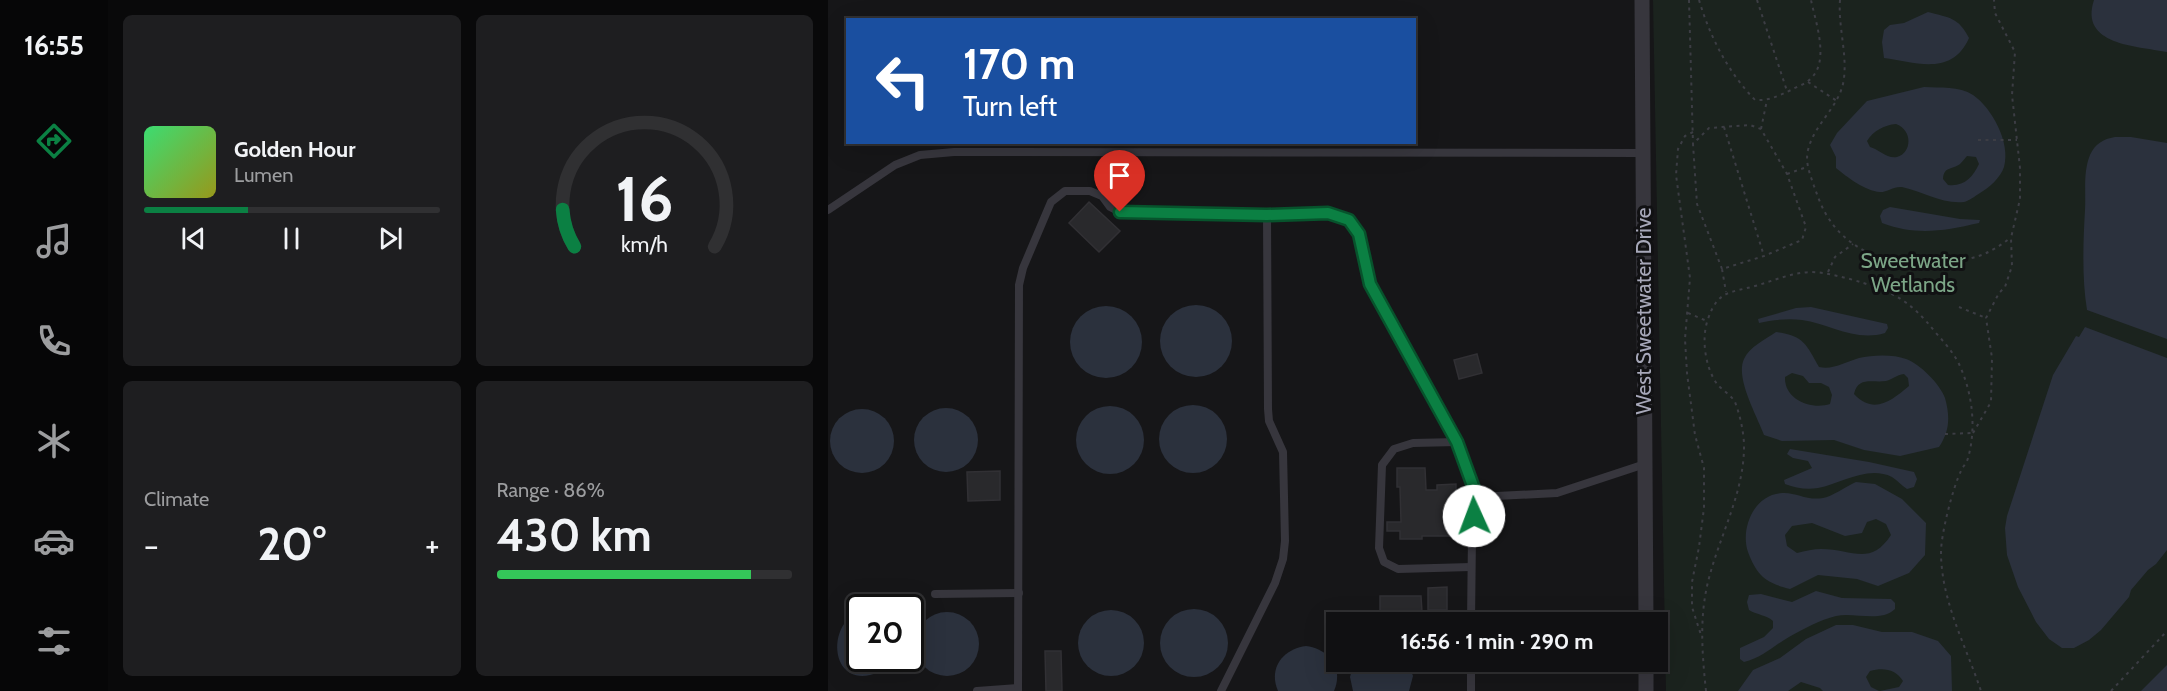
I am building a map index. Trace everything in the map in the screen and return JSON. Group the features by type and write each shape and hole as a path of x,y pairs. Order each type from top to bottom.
{"street":[{"name":"West Sweetwater Drive","path":"1642,0 1646,612"},
{"path":"1646,672 1646,691"}],"lane":[{"path":"828,210 895,165 921,155 954,152 1643,153"},
{"path":"977,691 1018,690 1019,285 1023,268 1051,202 1065,191 1090,191 1102,196 1110,207 1120,212 1267,215 1328,213 1349,220 1359,234 1370,284 1457,442 1477,497 1472,535 1471,612"},
{"path":"1221,691 1275,583 1285,541 1284,452 1269,421 1267,215"},
{"path":"1457,442 1413,443 1394,449 1382,465 1379,548 1384,562 1398,569 1471,567"},
{"path":"1477,497 1557,493 1645,464"},
{"path":"935,594 1019,593"},
{"path":"1471,672 1471,691"}],"path":[{"path":"1689,0 1697,204 1722,270 1726,292"},
{"path":"1699,0 1713,38 1739,84 1755,100 1767,100 1787,92 1808,82 1816,74 1820,64 1820,50 1811,0"},
{"path":"1757,0 1787,92"},
{"path":"1840,0 1839,16 1844,78 1837,101 1815,130 1807,152 1807,167 1829,220 1853,244 1872,254 1900,261 1963,261 1984,256 2011,238"},
{"path":"1945,434 1972,433 1991,402 1992,358 1986,318 1999,293 2005,287 2012,266 2011,238 2020,199 2012,95 2014,52 1995,13 1994,0"},
{"path":"1808,82 1837,101"},
{"path":"1761,129 1767,100"},
{"path":"1693,144 1709,128 1750,125 1761,129 1787,174 1806,227 1802,240 1722,270"},
{"path":"1724,127 1764,256"},
{"path":"1693,132 1685,136 1678,148 1676,175 1690,278 1685,339 1690,405 1704,468 1704,508 1692,582 1692,606 1702,638"},
{"path":"1978,140 2017,140"},
{"path":"1787,174 1807,167"},
{"path":"1828,273 1834,257 1853,244"},
{"path":"1706,691 1702,638 1704,600 1744,465 1743,430 1734,400 1718,386 1711,373 1705,348 1707,321 1712,308 1726,292 1756,286 1778,277 1808,272 1828,273 1883,289 1906,301 1920,312 1958,362 1972,410 1972,433 1968,461 1960,472 1941,550 1942,569 1962,644 1981,691"},
{"path":"1959,307 1986,318"},
{"path":"1688,313 1707,321"},
{"path":"2111,691 2167,631"}],"green space":[{"name":"Sweetwater Wetlands","path":"1653,0 2167,0 2167,691 1666,691 1668,612 1665,612"}],"water":[{"path":"2094,0 2167,0 2167,52 2126,45 2102,35 2095,26 2092,15"},
{"path":"1928,12 1953,19 1961,26 1969,38 1962,50 1943,63 1920,64 1884,58 1882,42 1884,30 1890,25 1904,23"},
{"path":"1924,87 1949,88 1968,92 1987,108 1998,127 2005,147 2002,171 1987,188 1964,202 1940,199 1902,187 1880,192 1862,186 1836,168 1836,157 1830,145 1837,133 1867,101","holes":["1896,124 1902,127 1908,136 1908,146 1902,155 1890,157 1870,147 1867,141 1872,134 1883,127","1967,156 1976,157 1979,164 1974,173 1963,183 1948,185 1943,179 1945,172 1960,164"]},
{"path":"2115,137 2131,137 2167,143 2167,339 2087,310 2083,262 2086,168 2094,148 2103,141"},
{"path":"1890,207 1960,219 1980,220 1979,223 1942,230 1907,230 1882,223 1880,216 1883,210"},
{"path":"1203,305 1222,315 1230,327 1232,341 1230,355 1222,367 1210,375 1189,377 1170,367 1162,355 1160,334 1170,315 1182,307"},
{"path":"1106,306 1126,312 1136,322 1142,342 1136,362 1126,372 1106,378 1086,372 1076,362 1070,342 1076,322 1086,312"},
{"path":"1811,307 1887,324 1888,328 1885,333 1863,335 1802,320 1759,323 1758,319 1796,308"},
{"path":"2085,327 2167,358 2167,550 2131,590 2129,597 2101,630 2074,648 2062,648 2049,639 2036,622 2018,587 2007,555 2005,528 2053,375 2076,336 2079,337"},
{"path":"1776,332 1793,336 1803,342 1819,367 1830,367 1859,358 1883,355 1901,357 1917,365 1934,381 1945,398 1948,423 1939,447 1900,456 1864,450 1834,440 1782,441 1764,435 1752,408 1742,376 1742,367 1746,355","holes":["1792,373 1803,376 1809,383 1821,383 1829,387 1832,395 1830,404 1815,406 1794,397 1789,392 1785,377","1904,374 1908,378 1909,386 1896,397 1882,404 1868,404 1854,394 1856,388 1862,383 1886,381"]},
{"path":"1193,405 1206,408 1217,415 1224,426 1227,439 1224,452 1217,463 1206,470 1193,473 1180,470 1169,463 1162,452 1159,439 1162,426 1169,415 1180,408"},
{"path":"1110,406 1123,409 1134,416 1141,427 1144,440 1141,453 1134,464 1123,471 1110,474 1097,471 1086,464 1079,453 1076,440 1079,427 1086,416 1097,409"},
{"path":"946,408 964,414 972,422 978,440 972,458 964,466 946,472 928,466 920,458 914,440 920,422 928,414"},
{"path":"856,409 868,409 885,418 892,429 894,441 892,453 885,464 868,473 856,473 844,468 835,459 830,447 830,435 835,423 844,414"},
{"path":"1790,449 1914,472 1917,479 1914,487 1907,489 1892,477 1873,473 1854,476 1818,488 1797,488 1785,484 1784,480 1812,468 1808,461 1793,458 1787,454"},
{"path":"1856,482 1875,484 1902,499 1926,523 1925,555 1909,573 1878,586 1857,579 1818,575 1790,589 1769,581 1759,573 1748,552 1746,533 1752,514 1764,499 1782,493 1823,498","holes":["1876,519 1886,524 1891,535 1883,545 1876,551 1860,554 1821,549 1797,553 1787,546 1785,535 1792,526 1812,523 1845,536 1862,533 1867,522"]},
{"path":"1816,591 1842,598 1891,599 1895,603 1895,609 1875,616 1836,616 1800,631 1756,658 1744,662 1740,659 1740,648 1764,637 1773,628 1771,619 1749,610 1747,602 1749,595 1761,594 1792,602"},
{"path":"1194,609 1207,612 1218,619 1225,630 1228,643 1225,656 1218,667 1207,674 1194,677 1181,674 1170,667 1163,656 1160,643 1163,630 1170,619 1181,612"},
{"path":"1117,610 1135,619 1142,630 1144,643 1142,656 1135,667 1124,674 1105,676 1087,667 1080,656 1078,637 1087,619 1098,612"},
{"path":"947,612 965,618 973,626 978,638 978,650 973,662 959,673 941,675 924,665 924,623 935,615"},
{"path":"846,623 846,669 840,662 838,651 838,639"},
{"path":"1836,625 1853,625 1882,632 1912,632 1938,641 1951,656 1952,691 1880,691 1899,687 1903,681 1897,674 1880,669 1870,671 1866,677 1871,687 1879,691 1823,691 1801,682 1788,691 1738,691 1753,670 1780,658 1806,639"},
{"path":"1306,646 1326,654 1326,672 1337,672 1337,683 1334,691 1278,691 1275,683 1276,667 1284,655"},
{"path":"2167,665 2167,691 2141,691"},
{"path":"851,672 878,672 870,675 856,675"},
{"path":"1351,672 1412,672 1413,676 1409,691 1353,691"}],"building":[{"path":"1089,202 1120,231 1099,252 1069,223"},
{"path":"1477,354 1482,373 1459,379 1454,360"},
{"path":"1397,468 1425,468 1426,490 1437,490 1437,485 1456,484 1456,498 1452,498 1452,536 1400,539 1400,531 1387,531 1387,522 1401,522"},
{"path":"1000,471 1000,500 968,501 967,472"},
{"path":"1447,587 1447,610 1428,610 1428,588"},
{"path":"1380,596 1421,596 1422,612 1380,612"},
{"path":"1045,651 1061,651 1062,691 1046,691"}],"route":[{"path":"1120,212 1267,215 1328,213 1349,220 1359,234 1370,284 1457,442 1477,497 1474,516"}]}
